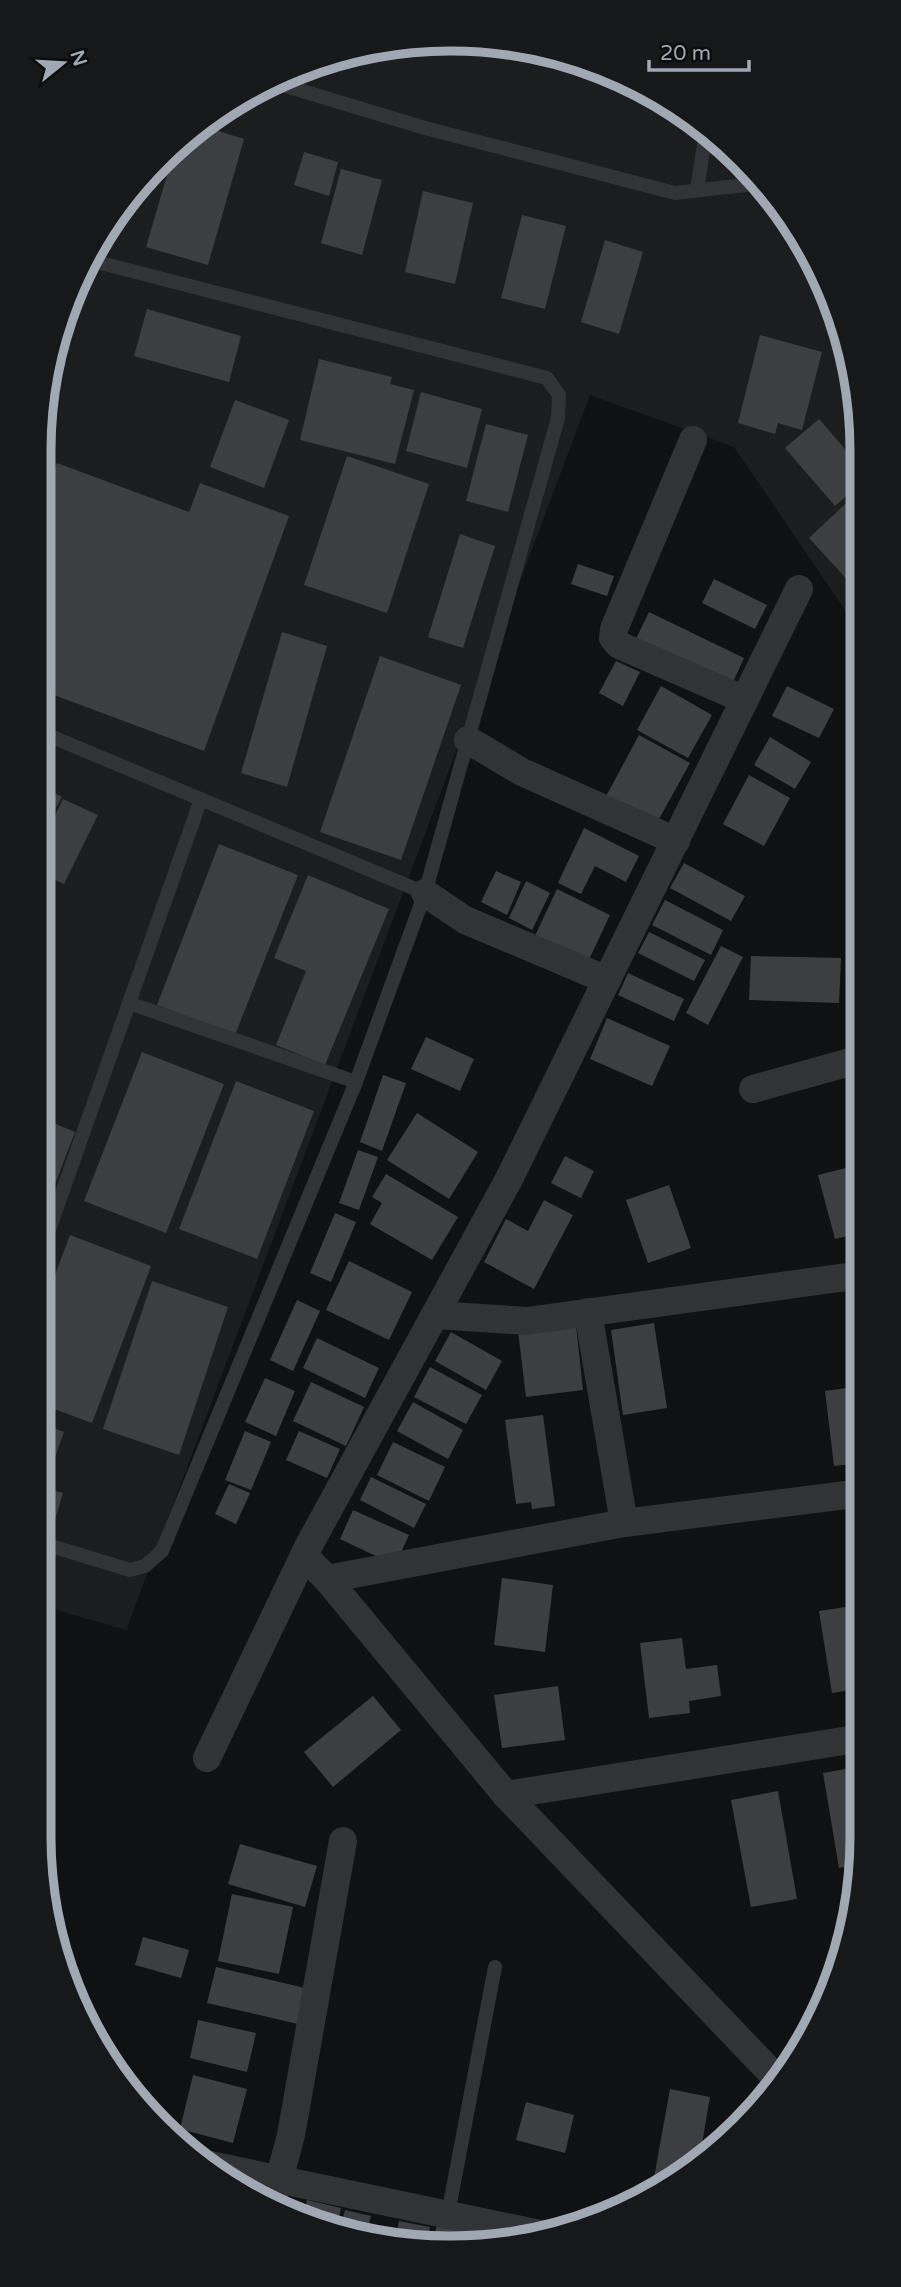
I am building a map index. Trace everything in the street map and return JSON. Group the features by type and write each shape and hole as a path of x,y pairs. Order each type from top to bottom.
{"street":[{"path":"693,440 614,629 613,638 619,645 744,700"},
{"path":"206,1758 304,1556 509,1179 799,589"},
{"path":"468,740 522,772 676,841"},
{"path":"425,893 465,920 607,980"},
{"path":"753,1089 850,1062"},
{"path":"435,1315 527,1321 850,1276"},
{"path":"588,1312 624,1523"},
{"path":"327,1579 624,1523 850,1495"},
{"path":"304,1556 327,1579 506,1796 772,2074"},
{"path":"506,1796 850,1740"},
{"path":"275,2191 291,2135 343,1841"},
{"path":"243,2178 275,2191 448,2214 522,2230"}],"lane":[{"path":"287,86 425,128 675,193 749,185"},
{"path":"697,190 704,142"},
{"path":"51,1546 130,1570 145,1566 162,1551 356,1082 425,893 558,418 559,395 547,378 98,262"},
{"path":"51,736 425,893"},
{"path":"51,1224 201,799"},
{"path":"129,1003 356,1082"},
{"path":"448,2214 495,1967"}],"shaded area":[{"path":"477,52 554,64 627,92 694,133 751,187 768,207 797,251 829,322 847,398 850,450 850,617 734,447 590,395 126,1630 51,1608 51,450 54,398 64,347 92,274 133,207 187,150 207,133 251,104 322,72 398,54"}],"building":[{"path":"481,54 528,58 582,73"},
{"path":"213,129 244,139 208,265 146,247 169,167"},
{"path":"304,152 338,162 329,196 294,185"},
{"path":"341,169 382,180 362,255 321,243"},
{"path":"423,191 473,203 455,284 405,272"},
{"path":"522,215 566,226 545,309 501,298"},
{"path":"605,240 643,252 619,334 581,322"},
{"path":"147,309 241,336 229,382 134,356"},
{"path":"760,335 822,352 802,430 778,423 775,434 738,423"},
{"path":"319,359 392,377 390,384 414,390 395,464 300,440"},
{"path":"421,392 482,409 467,468 406,451"},
{"path":"235,400 289,420 264,488 210,467"},
{"path":"819,419 850,455 850,493 835,506 785,448"},
{"path":"486,424 528,435 508,512 466,501"},
{"path":"347,456 429,484 387,613 304,585"},
{"path":"57,463 189,512 200,483 289,516 204,751 51,694 51,479"},
{"path":"850,499 850,583 809,538"},
{"path":"460,534 495,546 463,648 428,637"},
{"path":"578,564 614,576 607,596 571,584"},
{"path":"714,579 767,605 755,629 702,603"},
{"path":"649,612 744,658 729,691 633,645"},
{"path":"282,632 327,646 287,787 241,773"},
{"path":"380,656 461,685 401,860 320,832"},
{"path":"616,661 640,672 623,706 599,693"},
{"path":"661,686 712,715 688,758 637,730"},
{"path":"787,686 834,709 819,738 772,716"},
{"path":"639,735 690,763 654,828 604,800"},
{"path":"770,737 811,762 795,789 754,765"},
{"path":"749,775 790,798 764,846 723,824"},
{"path":"51,791 62,797 51,817"},
{"path":"63,799 98,815 64,884 51,878 51,824"},
{"path":"584,828 639,856 626,882 595,866 581,894 558,883"},
{"path":"219,844 298,875 235,1035 157,1005"},
{"path":"684,863 745,896 731,921 670,888"},
{"path":"496,871 521,882 507,915 481,902"},
{"path":"308,875 389,909 325,1065 276,1045 306,971 274,958"},
{"path":"526,881 550,893 532,930 509,918"},
{"path":"557,889 610,915 586,966 533,940"},
{"path":"665,900 723,930 711,955 652,925"},
{"path":"649,932 705,960 694,981 638,953"},
{"path":"721,946 743,957 708,1025 686,1013"},
{"path":"751,956 841,958 839,1003 749,1000"},
{"path":"628,973 684,999 674,1021 618,995"},
{"path":"607,1018 670,1046 652,1086 590,1059"},
{"path":"426,1037 474,1059 460,1091 411,1069"},
{"path":"142,1052 224,1084 166,1233 84,1201"},
{"path":"383,1075 406,1083 382,1151 360,1142"},
{"path":"236,1081 314,1111 257,1259 179,1229"},
{"path":"417,1113 478,1152 449,1199 387,1160"},
{"path":"51,1122 75,1132 51,1195"},
{"path":"358,1150 378,1157 359,1210 339,1203"},
{"path":"565,1156 594,1171 581,1198 551,1183"},
{"path":"850,1167 850,1236 835,1239 818,1175"},
{"path":"386,1174 458,1217 432,1260 370,1224 382,1203 372,1197"},
{"path":"669,1185 691,1248 648,1263 626,1200"},
{"path":"544,1200 573,1215 534,1289 484,1262 506,1219 528,1231"},
{"path":"335,1213 356,1222 331,1282 310,1273"},
{"path":"70,1235 151,1266 92,1423 51,1408 51,1285"},
{"path":"349,1261 412,1292 389,1340 326,1310"},
{"path":"152,1281 228,1307 179,1455 103,1429"},
{"path":"297,1300 320,1311 293,1371 270,1360"},
{"path":"575,1316 583,1390 526,1397 518,1331"},
{"path":"654,1323 667,1408 623,1415 611,1330"},
{"path":"451,1332 502,1361 486,1390 435,1361"},
{"path":"317,1338 379,1368 365,1398 303,1368"},
{"path":"430,1367 482,1395 466,1424 414,1397"},
{"path":"265,1378 295,1391 276,1436 245,1422"},
{"path":"311,1382 364,1407 346,1446 293,1421"},
{"path":"850,1388 850,1464 834,1466 825,1391"},
{"path":"413,1402 463,1430 448,1459 397,1431"},
{"path":"543,1415 555,1506 532,1509 531,1502 516,1504 505,1420"},
{"path":"51,1427 64,1432 51,1469"},
{"path":"245,1431 271,1442 251,1490 225,1480"},
{"path":"299,1431 340,1449 327,1478 286,1460"},
{"path":"393,1442 445,1467 429,1501 377,1475"},
{"path":"371,1477 426,1504 414,1528 360,1500"},
{"path":"229,1484 250,1493 236,1524 215,1514"},
{"path":"51,1490 63,1493 51,1525"},
{"path":"353,1510 409,1535 395,1565 340,1539"},
{"path":"502,1578 553,1585 545,1652 494,1645"},
{"path":"850,1606 850,1690 832,1693 819,1611"},
{"path":"682,1638 686,1669 717,1665 721,1696 689,1701 690,1713 649,1718 640,1643"},
{"path":"558,1686 565,1740 502,1748 494,1695"},
{"path":"373,1696 401,1730 333,1787 304,1752"},
{"path":"850,1768 849,1867 839,1868 823,1773"},
{"path":"778,1791 797,1899 751,1907 731,1800"},
{"path":"240,1844 317,1866 305,1907 228,1884"},
{"path":"232,1894 293,1907 279,1974 218,1961"},
{"path":"143,1937 189,1950 181,1978 135,1965"},
{"path":"216,1967 305,1988 298,2024 207,2003"},
{"path":"198,2020 256,2033 247,2072 190,2058"},
{"path":"193,2075 247,2089 233,2143 180,2129"},
{"path":"670,2089 710,2097 701,2148 653,2181"},
{"path":"526,2102 574,2115 565,2153 516,2140"},
{"path":"307,2200 341,2208 338,2220 305,2209"},
{"path":"345,2210 371,2216 368,2228 342,2221"},
{"path":"399,2221 430,2227 429,2235 396,2233"},
{"path":"437,2225 461,2232 460,2236 434,2235"},
{"path":"465,2231 482,2235 477,2235 464,2235"}]}
